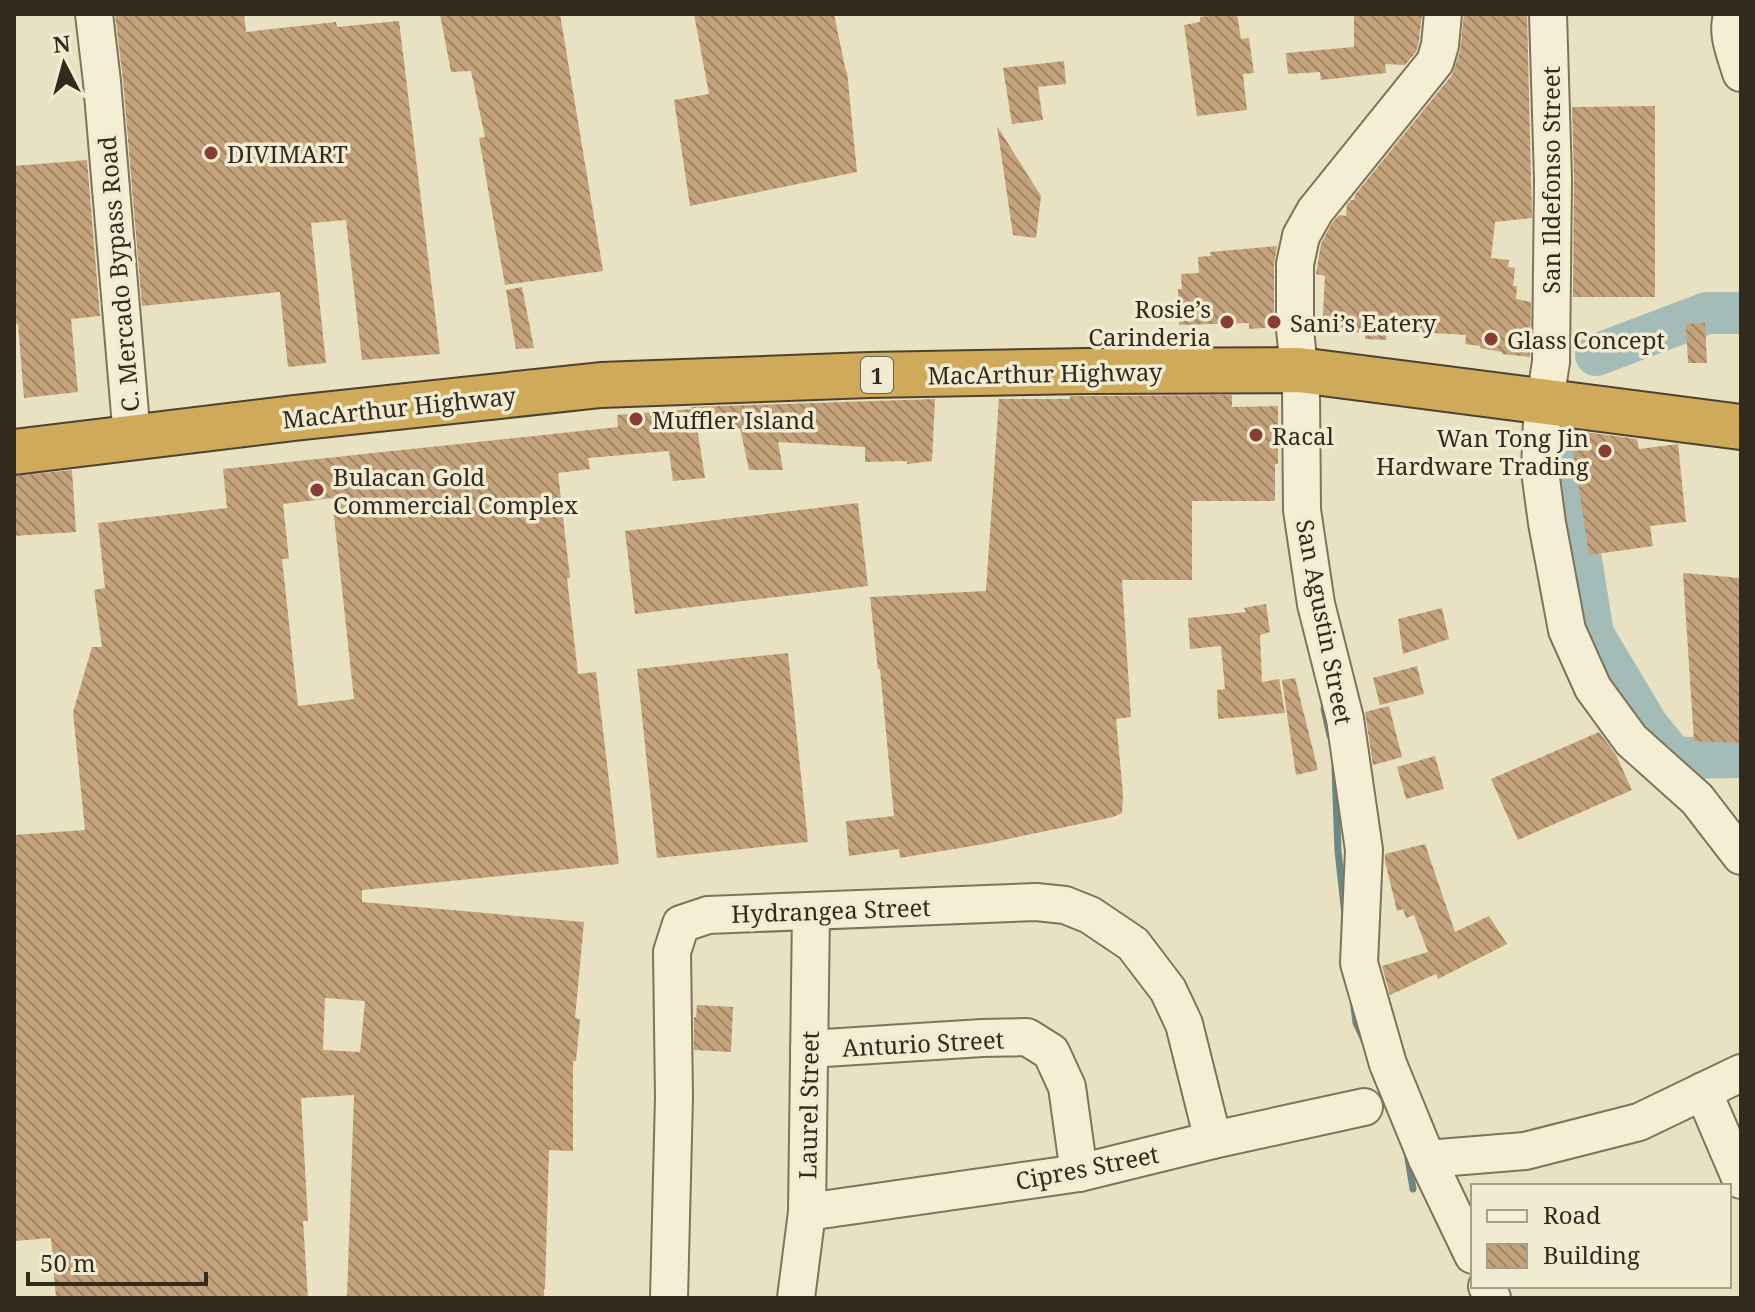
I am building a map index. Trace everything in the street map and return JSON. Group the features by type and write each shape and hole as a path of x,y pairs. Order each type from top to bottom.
{"highway":[{"name":"MacArthur Highway","path":"14,426 294,418 601,385 1088,371 1298,358 1547,390 1741,404"},
{"name":"MacArthur Highway","path":"1547,390 1741,427"},
{"name":"MacArthur Highway","path":"14,452 131,425"}],"street":[{"name":"C. Mercado Bypass Road","path":"94,14 131,425"},
{"name":"San Agustin Street","path":"1443,14 1435,62 1315,211 1301,236 1295,264 1295,329 1301,390 1302,510 1316,604 1345,719 1364,850 1359,963 1388,1064 1427,1159 1471,1251"},
{"name":"San Ildefonso Street","path":"1548,14 1553,179 1551,362 1542,420 1540,471 1567,630 1593,688 1631,740 1697,799 1741,856"},
{"path":"1733,14 1730,17 1730,32 1741,73"},
{"name":"Hydrangea Street","path":"669,1298 674,1097 672,952 681,924 708,915 1036,902 1065,905 1090,915 1133,944 1168,990 1184,1024 1213,1140"},
{"name":"Laurel Street","path":"796,1298 807,1212 811,912"},
{"name":"Anturio Street","path":"809,1049 1027,1037 1051,1052 1067,1087 1079,1173"},
{"path":"1427,1159 1525,1151 1639,1122 1741,1073"},
{"path":"1703,1091 1741,1180"},
{"name":"Cipres Street","path":"807,1212 1079,1173 1364,1107"}],"building":[{"name":"DIVIMART","path":"115,14 244,14 246,32 336,22 337,27 399,21 440,354 362,360 346,220 311,223 326,363 288,367 280,292 142,306"},
{"path":"440,14 560,14 603,271 505,285 479,138 485,137 471,71 451,72"},
{"path":"694,14 834,14 847,71 857,172 690,206 674,100 709,94"},
{"path":"1237,14 1241,39 1249,38 1254,73 1243,74 1247,110 1197,116 1184,25 1200,22 1200,17"},
{"path":"1354,14 1422,14 1416,52 1405,65 1385,64 1386,73 1321,80 1320,72 1288,74 1286,53 1354,47"},
{"path":"1464,14 1527,14 1532,218 1495,222 1491,258 1509,260 1508,267 1515,268 1513,286 1517,286 1516,299 1531,302 1530,357 1502,354 1465,344 1466,335 1387,330 1386,340 1365,339 1365,333 1322,331 1325,276 1316,274 1321,244 1332,223 1339,215 1346,216 1347,205 1452,75 1460,51"},
{"path":"1064,61 1066,84 1038,87 1043,120 1012,124 1003,68"},
{"path":"1655,106 1655,297 1573,297 1572,107"},
{"path":"997,126 1041,196 1036,238 1013,235"},
{"path":"87,160 100,316 71,319 78,392 24,398 18,324 14,324 14,166"},
{"path":"1277,246 1274,327 1249,329 1249,323 1179,325 1178,289 1182,289 1181,274 1199,273 1198,257 1211,256 1210,252"},
{"path":"522,287 534,348 516,349 506,290"},
{"path":"1705,323 1707,363 1688,363 1686,324"},
{"path":"1232,395 1232,407 1278,406 1275,501 1192,501 1192,580 1122,580 1131,717 1116,719 1122,813 984,844 900,858 899,849 849,856 846,821 894,816 870,597 986,591 999,399"},
{"path":"935,399 932,461 907,464 907,461 865,462 865,447 778,442 783,470 749,470 740,428 697,428 705,478 673,481 669,451 588,458 590,469 558,473 578,674 596,672 619,864 362,890 362,902 584,922 575,1018 580,1019 576,1061 573,1061 573,1151 549,1150 544,1298 347,1298 354,1095 301,1098 308,1221 303,1221 308,1298 56,1298 51,1238 14,1241 14,835 85,830 73,712 92,647 102,647 94,590 105,588 98,523 227,508 223,469 618,427 617,415 691,407","holes":["332,498 354,699 298,706 282,559 289,559 283,504","325,998 365,1001 360,1052 323,1050"]},
{"path":"1570,430 1637,439 1639,449 1678,444 1686,522 1650,526 1653,546 1589,555"},
{"path":"72,470 76,532 14,536 14,476"},
{"path":"858,503 868,586 635,614 625,531"},
{"path":"1683,573 1741,578 1741,743 1694,741"},
{"path":"1266,604 1270,632 1260,635 1262,682 1279,679 1285,713 1218,719 1217,690 1225,689 1221,646 1190,649 1188,618 1246,612 1244,608"},
{"path":"1442,608 1449,639 1403,654 1398,619"},
{"path":"788,653 808,842 657,858 637,669"},
{"path":"1417,666 1424,694 1380,705 1373,678"},
{"path":"1295,678 1318,770 1296,775 1282,680"},
{"path":"1389,706 1402,757 1373,765 1365,712"},
{"path":"1599,732 1616,755 1632,790 1518,840 1491,779"},
{"path":"1435,756 1444,789 1406,799 1397,767"},
{"path":"1425,844 1455,932 1489,916 1507,944 1438,979 1436,974 1390,995 1382,966 1428,952 1414,915 1406,918 1403,909 1397,911 1385,854"},
{"path":"697,1005 733,1007 731,1052 694,1050"}],"waterway":[{"path":"1596,355 1707,313 1741,313"},
{"path":"1560,431 1593,634 1648,726 1669,752 1679,758 1741,757"},
{"path":"1324,709 1330,736"},
{"path":"1335,768 1338,851 1345,915"},
{"path":"1354,1007 1356,1023 1364,1040"},
{"path":"1407,1152 1413,1189"}],"place":[{"name":"DIVIMART","path":"211,153"},
{"name":"Rosie’s Carinderia","path":"1227,322"},
{"name":"Sani’s Eatery","path":"1274,322"},
{"name":"Glass Concept","path":"1491,339"},
{"name":"Muffler Island","path":"636,419"},
{"name":"Racal","path":"1256,435"},
{"name":"Wan Tong Jin Hardware Trading","path":"1605,451"},
{"name":"Bulacan Gold Commercial Complex","path":"317,490"}]}
